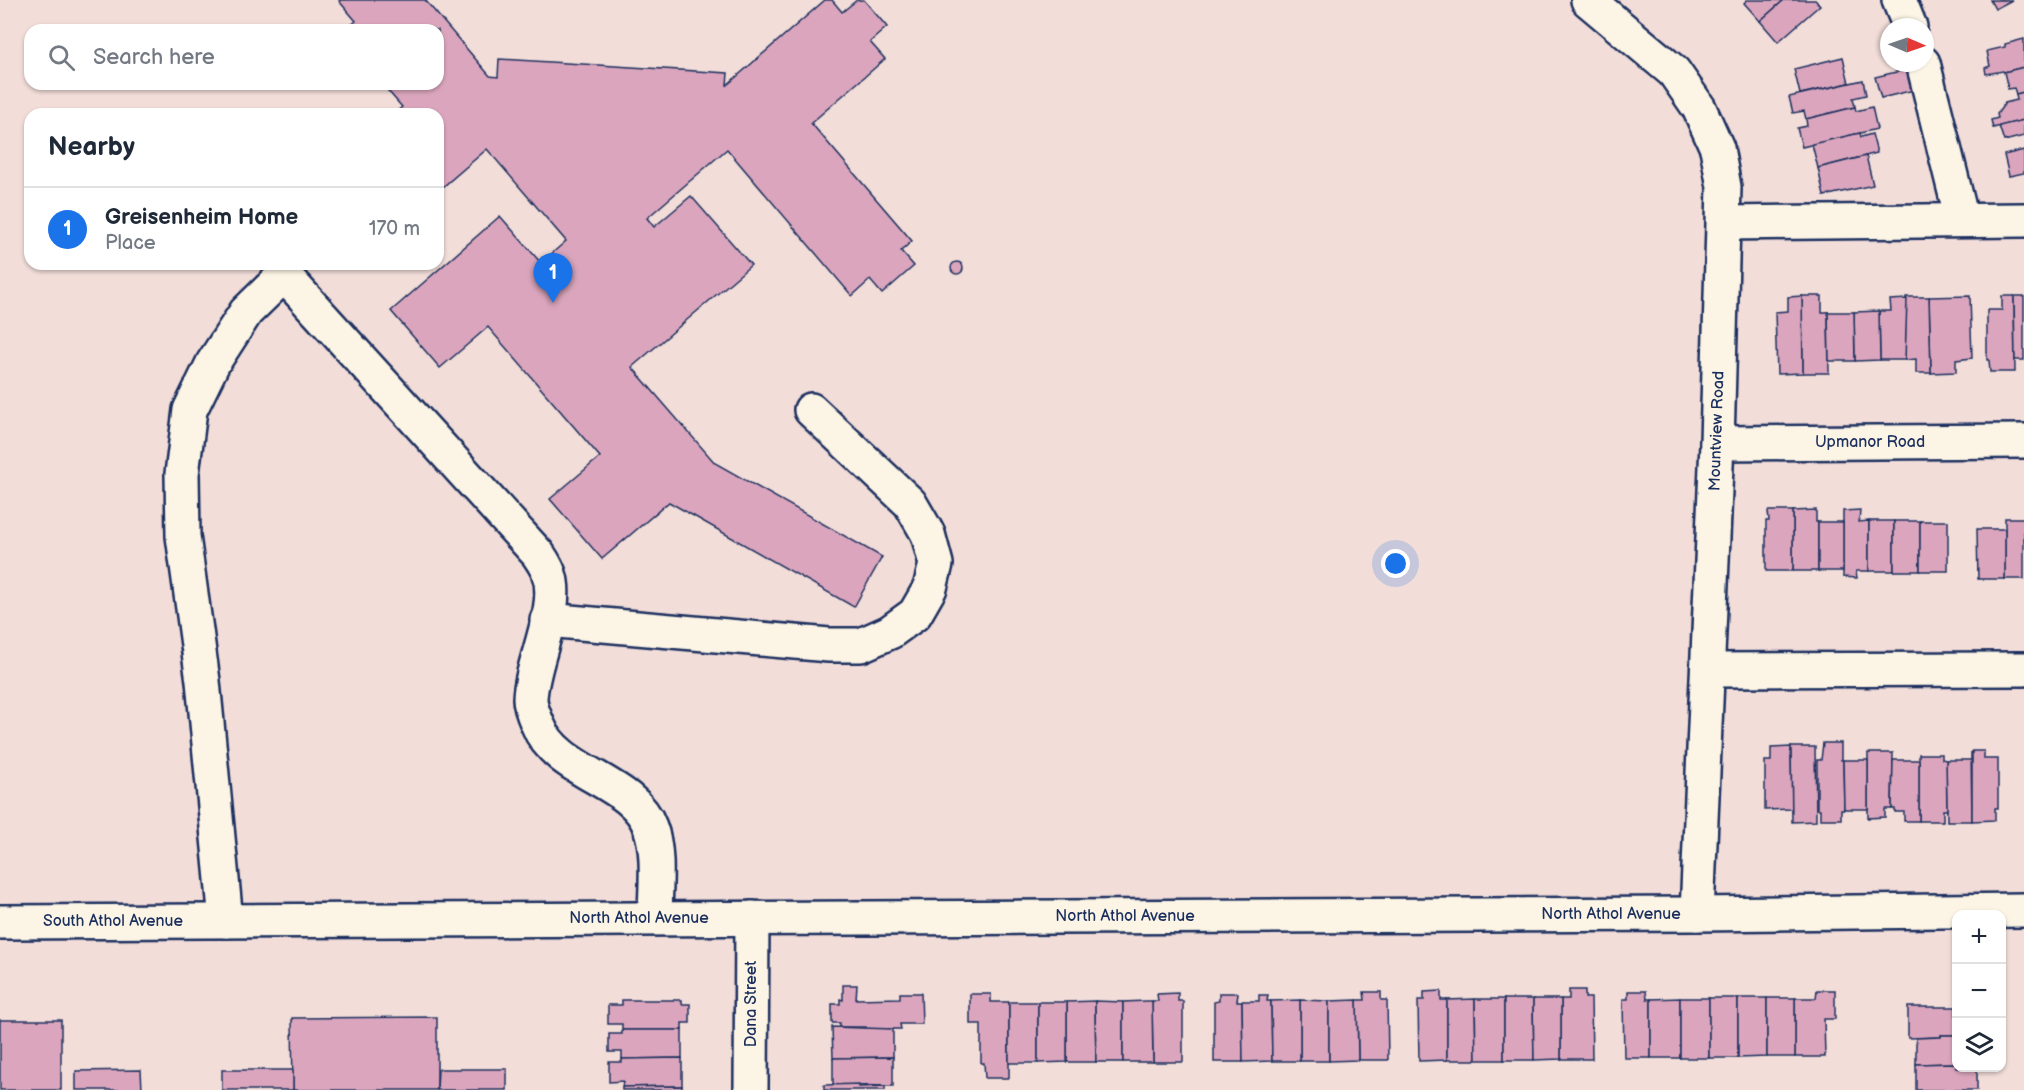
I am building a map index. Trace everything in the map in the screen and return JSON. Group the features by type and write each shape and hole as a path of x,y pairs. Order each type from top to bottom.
{"street":[{"path":"1899,0 1906,18"},
{"name":"Mountview Road","path":"1595,2 1674,72 1699,108 1717,148 1724,187 1717,443 1697,914"},
{"path":"1925,72 1962,220"},
{"path":"1724,223 2024,220"},
{"path":"226,921 203,681 183,536 182,474 189,410 213,363 246,312 284,275 538,554 550,575 552,597 535,667 530,701 539,728 553,748 576,766 618,791 637,807 650,826 656,850 655,918"},
{"path":"547,620 829,645 861,645 890,632 915,614 930,588 936,564 928,534 910,503 811,410"},
{"name":"Upmanor Road","path":"1717,443 2024,441"},
{"path":"1708,670 2024,669"},
{"name":"North Athol Avenue","path":"226,921 1697,914 2024,910"},
{"name":"Dana Street","path":"751,1090 752,918"},
{"name":"South Athol Avenue","path":"0,922 226,921"}],"building":[{"path":"425,0 490,76 498,77 499,59 728,73 727,85 825,0 832,0 842,12 857,0 864,0 887,27 870,42 885,59 811,123 912,241 901,251 914,266 882,294 870,280 852,296 727,149 647,218 654,227 691,196 751,265 632,367 715,463 882,557 854,607 669,502 602,559 550,499 600,457 488,327 440,368 391,311 438,270 444,270 444,265 500,216 541,263 566,241 487,149 444,186 444,108 401,108 387,90 444,90 444,24 352,24 356,21 339,1"},
{"path":"1747,0 1784,0 1760,21 1744,3"},
{"path":"1784,0 1815,0 1820,5 1778,42 1760,21"},
{"path":"1990,0 2012,0 1995,9"},
{"path":"2024,39 2024,67 1986,74 1985,68 1990,66 1987,51"},
{"path":"1843,57 1849,83 1800,94 1794,69"},
{"path":"2024,67 2024,92 2016,94 2014,88 2008,89 2004,72"},
{"path":"1896,72 1910,72 1914,90 1881,98 1875,77"},
{"path":"1863,80 1866,95 1853,98 1855,107 1806,119 1804,111 1793,113 1789,97"},
{"path":"2024,92 2024,120 1993,128 1991,120 1998,118 1997,114 2005,103 2017,100 2016,94"},
{"path":"1855,107 1856,111 1872,107 1877,129 1802,147 1797,128 1807,126 1806,119"},
{"path":"2024,120 2024,136 2004,141 1999,126"},
{"path":"1860,133 1861,137 1872,134 1877,153 1818,168 1812,144"},
{"path":"2024,150 2024,173 2009,176 2004,155"},
{"path":"1866,156 1873,185 1824,196 1818,168"},
{"path":"959,262 963,268 959,274 955,274 951,266"},
{"path":"1802,296 1822,296 1822,312 1828,312 1829,373 1803,373"},
{"path":"1802,296 1803,373 1777,374 1775,312 1788,311 1788,297"},
{"path":"1970,296 1972,358 1956,360 1956,372 1931,373 1929,297"},
{"path":"2002,296 2014,296 2015,372 1990,372 1989,360 1987,360 1987,310 2002,310"},
{"path":"2014,296 2024,296 2024,360 2015,360"},
{"path":"1906,297 1929,297 1931,373 1916,373 1916,359 1905,360"},
{"path":"1907,299 1905,360 1880,360 1879,311 1891,311 1890,300"},
{"path":"1879,311 1880,360 1855,361 1854,312"},
{"path":"1828,312 1854,312 1855,361 1829,361"},
{"path":"1816,510 1818,571 1793,571 1793,511"},
{"path":"1860,510 1859,522 1869,521 1869,571 1856,571 1857,578 1843,577 1843,511"},
{"path":"1768,511 1793,511 1793,571 1766,571"},
{"path":"2005,518 2024,518 2024,579 2005,579"},
{"path":"1869,521 1894,521 1894,571 1869,571"},
{"path":"1894,521 1920,521 1920,571 1894,571"},
{"path":"1920,521 1948,521 1948,571 1920,571"},
{"path":"1818,522 1843,522 1843,571 1818,571"},
{"path":"1977,529 2005,529 2005,579 1978,579"},
{"path":"1823,743 1841,743 1844,809 1841,809 1841,819 1820,819 1820,809 1817,809 1817,760 1821,760"},
{"path":"1791,747 1792,809 1765,810 1765,761 1771,761 1771,748"},
{"path":"1791,747 1815,747 1816,821 1792,822"},
{"path":"1971,751 1972,821 1947,821 1946,760 1971,760"},
{"path":"1972,751 1984,751 1984,759 1998,759 1998,808 1995,808 1995,820 1972,821"},
{"path":"1868,753 1893,753 1892,809 1885,809 1885,817 1868,818"},
{"path":"1919,754 1942,754 1942,759 1946,760 1947,810 1943,810 1943,821 1919,821"},
{"path":"1843,760 1868,760 1868,809 1844,809"},
{"path":"1893,760 1919,760 1919,821 1904,821 1904,812 1895,812 1895,809 1892,809"},
{"path":"843,985 857,985 856,999 900,998 900,993 921,993 922,1024 900,1024 901,1029 840,1027 840,1023 832,1023 832,1004 840,1004 840,999 843,1000"},
{"path":"1569,990 1585,990 1585,998 1591,998 1592,1059 1561,1059 1561,999 1569,999"},
{"path":"1817,990 1835,990 1835,1019 1824,1019 1825,1057 1795,1057 1795,998 1816,998"},
{"path":"1441,991 1441,1000 1447,1000 1447,1060 1419,1061 1418,1000 1424,1000 1424,992"},
{"path":"1628,991 1646,991 1647,999 1651,999 1651,1058 1624,1058 1623,999 1628,999"},
{"path":"1364,992 1381,992 1381,1000 1387,1000 1388,1060 1358,1060 1357,1000 1365,1000"},
{"path":"1178,993 1178,1001 1183,1001 1183,1062 1153,1062 1152,1001 1158,1001 1157,994"},
{"path":"1219,993 1238,993 1237,1001 1242,1001 1243,1062 1214,1062 1214,1002 1219,1001"},
{"path":"970,994 991,994 991,1002 1009,1002 1009,1078 985,1078 984,1063 981,1063 981,1024 970,1024"},
{"path":"1259,995 1268,995 1267,1001 1271,1001 1272,1061 1243,1062 1242,1001 1259,1001"},
{"path":"1680,998 1680,1058 1651,1058 1651,999"},
{"path":"1680,998 1709,998 1709,1058 1680,1058"},
{"path":"1709,998 1738,998 1738,1058 1709,1058"},
{"path":"1738,998 1767,998 1767,1057 1738,1058"},
{"path":"1767,998 1795,998 1795,1057 1767,1057"},
{"path":"1475,999 1476,1060 1447,1060 1447,1000"},
{"path":"1475,999 1504,999 1504,1060 1476,1060"},
{"path":"1504,999 1533,999 1534,1060 1504,1060"},
{"path":"1533,999 1561,999 1561,1059 1534,1060"},
{"path":"622,1000 682,1000 682,1004 690,1004 690,1023 682,1023 682,1030 622,1030 622,1024 608,1024 608,1005 622,1005"},
{"path":"1300,1000 1329,1001 1329,1061 1300,1061"},
{"path":"1300,1000 1300,1061 1272,1061 1271,1001"},
{"path":"1357,1000 1358,1060 1329,1061 1329,1001"},
{"path":"1095,1001 1096,1062 1067,1062 1067,1002"},
{"path":"1095,1001 1123,1002 1123,1062 1096,1062"},
{"path":"1152,1001 1153,1062 1123,1062 1123,1002"},
{"path":"1009,1002 1038,1002 1038,1063 1009,1063"},
{"path":"1038,1002 1067,1002 1067,1062 1038,1063"},
{"path":"1908,1007 1952,1007 1952,1035 1908,1038"},
{"path":"437,1017 437,1090 293,1090 292,1018"},
{"path":"0,1020 61,1020 61,1090 0,1090"},
{"path":"832,1027 893,1029 893,1057 833,1058"},
{"path":"622,1030 682,1030 682,1058 622,1059 622,1052 609,1052 609,1034 622,1034"},
{"path":"1941,1035 1952,1035 1952,1063 1916,1064 1916,1038 1941,1037"},
{"path":"893,1057 893,1086 833,1085 833,1058"},
{"path":"682,1058 682,1086 622,1087 623,1081 609,1082 609,1062 622,1062 622,1059"},
{"path":"1952,1063 1952,1072 1977,1072 1977,1090 1916,1090 1916,1064"},
{"path":"438,1069 507,1069 507,1090 437,1090"},
{"path":"141,1070 142,1090 76,1090 76,1071"},
{"path":"222,1070 293,1070 293,1090 222,1090"},
{"path":"859,1084 859,1087 885,1086 885,1090 824,1090 824,1085"},
{"path":"682,1086 682,1090 622,1090 622,1087"}],"place":[{"name":"Greisenheim Home","path":"553,303"}]}
